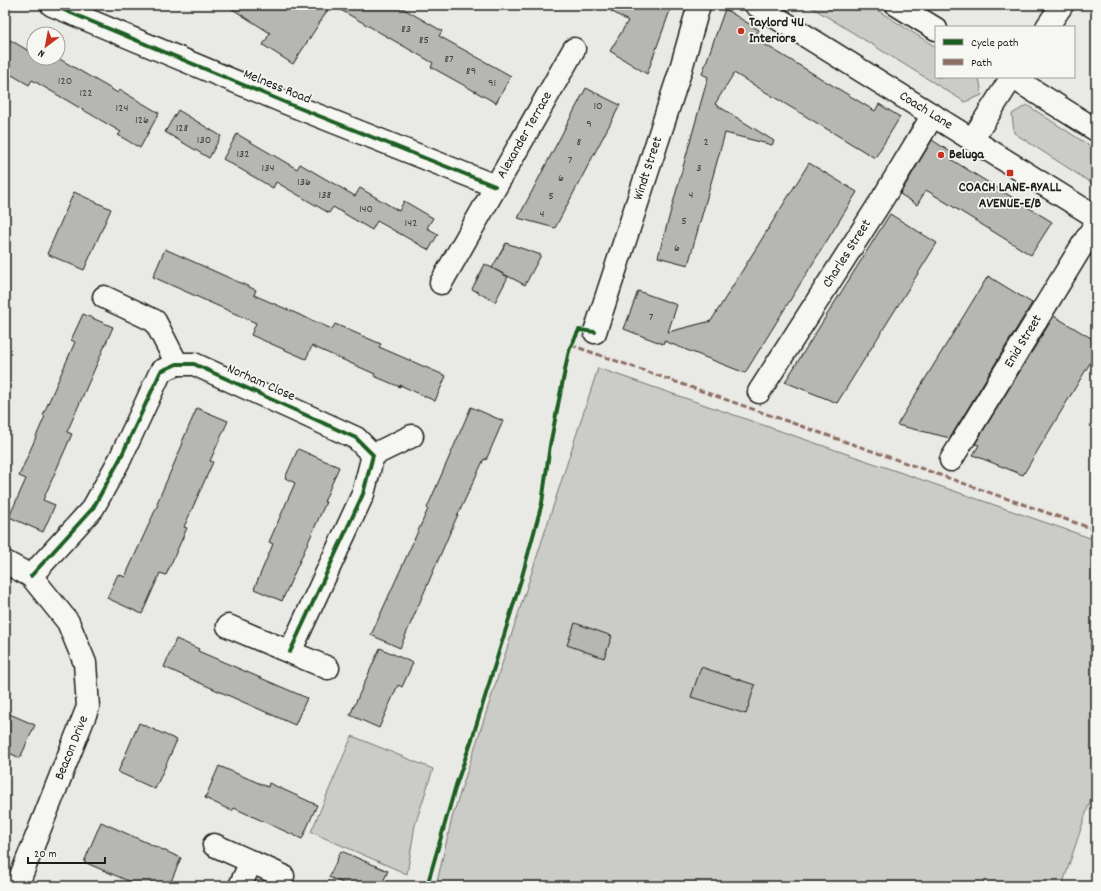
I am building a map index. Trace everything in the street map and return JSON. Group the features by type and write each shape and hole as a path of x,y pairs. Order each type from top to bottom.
{"street":[{"name":"Melness Road","path":"52,5 281,101 496,186"},
{"name":"Windt Street","path":"595,332 680,72 699,5"},
{"name":"Coach Lane","path":"756,5 1096,217"},
{"path":"897,5 935,28"},
{"path":"1048,26 1062,5"},
{"name":"Alexander Terrace","path":"441,283 574,49"},
{"path":"972,140 1011,78"},
{"path":"1014,78 1096,130"},
{"name":"Charles Street","path":"759,392 883,198 933,115"},
{"name":"Enid Street","path":"951,460 1096,223"},
{"path":"31,576 93,508 120,459 162,371 177,364 155,321 104,297"},
{"name":"Norham Close","path":"177,364 194,364 356,438 373,455"},
{"path":"290,652 363,494 373,455 412,436"},
{"name":"Beacon Drive","path":"5,562 31,576 68,622 85,663 88,707 25,883"},
{"path":"228,626 328,668"},
{"path":"214,846 283,876"},
{"path":"240,886 251,862"}],"shaded area":[{"path":"808,5 869,5 935,46 935,78 979,78 982,95 965,102"},
{"path":"1027,105 1096,150 1096,186 1014,133 1012,114"},
{"path":"598,368 1096,540 1096,783 1062,886 436,886 452,818"},
{"path":"352,736 433,769 415,825 407,874 311,832"}],"building":[{"path":"226,5 331,5 293,64 263,45 270,33"},
{"path":"332,5 397,5 442,31 439,36 511,76 496,103 431,67 433,63"},
{"path":"601,5 672,5 647,74 610,51 628,21"},
{"path":"725,9 759,30 754,38 875,111 879,104 900,117 875,158 734,73 715,104 774,141 772,145 725,133 688,265 658,257 708,77 702,74"},
{"path":"5,37 26,49 26,66 66,66 66,63 118,93 120,90 159,113 140,148 118,135 121,132 32,80 29,85 5,71"},
{"path":"586,88 620,105 555,228 518,218"},
{"path":"178,110 221,136 209,158 165,132"},
{"path":"237,134 297,169 300,164 355,196 360,188 399,211 404,201 433,218 427,228 438,234 429,250 377,221 372,230 333,207 329,213 276,182 273,188 223,159"},
{"path":"932,140 955,155 952,160 1052,222 1031,255 926,190 917,205 900,194"},
{"path":"809,163 857,192 745,373 664,341 663,344 624,329 638,291 677,305 668,332 711,321"},
{"path":"74,192 111,209 84,270 47,254"},
{"path":"890,214 937,243 837,403 785,382"},
{"path":"506,243 541,255 525,285 492,268"},
{"path":"165,249 256,290 254,295 332,329 335,324 381,344 379,347 446,376 435,401 400,385 400,387 374,376 375,374 312,346 306,359 251,335 256,323 153,277"},
{"path":"485,264 508,277 495,302 472,289"},
{"path":"988,276 1032,303 950,438 897,425"},
{"path":"83,314 113,327 67,432 72,434 43,500 55,505 43,532 9,517 26,479 19,476 45,416 43,415 75,342 71,340"},
{"path":"1054,316 1096,341 1096,353 1023,475 973,455 979,445 975,444"},
{"path":"471,407 503,421 486,460 484,459 455,521 400,648 371,635 428,509 427,508"},
{"path":"197,408 228,421 210,461 213,462 184,527 187,528 166,575 160,573 142,614 107,598 118,574 125,577 158,504 157,503"},
{"path":"298,449 339,467 324,502 326,502 282,601 254,589 273,544 269,542 295,483 285,478"},
{"path":"575,623 612,636 604,658 567,645"},
{"path":"176,639 199,649 198,651 307,698 295,725 164,667"},
{"path":"380,648 413,663 402,687 398,685 379,728 350,715"},
{"path":"701,667 755,685 746,714 691,697"},
{"path":"5,712 35,725 20,758 5,751"},
{"path":"139,723 177,740 155,789 118,772"},
{"path":"219,766 268,787 269,783 317,805 302,839 234,808 232,811 205,798"},
{"path":"101,822 181,858 169,886 140,886 84,862"},
{"path":"341,851 388,871 381,886 349,886 329,877"}],"marked path":[{"path":"571,345 1096,530"}],"cycle path":[{"path":"52,5 289,104 495,186"},
{"path":"427,886 456,785 472,739 521,580 542,503 550,445 570,348 579,330 595,332"},
{"path":"31,576 93,508 120,459 161,371 177,364 194,364 356,438 373,455 363,494 290,652"}],"place":[{"name":"Taylord 4U Interiors","path":"741,31"},
{"name":"Beluga","path":"941,155"},
{"name":"COACH LANE-RYALL AVENUE-E/B","path":"1010,173"}]}
